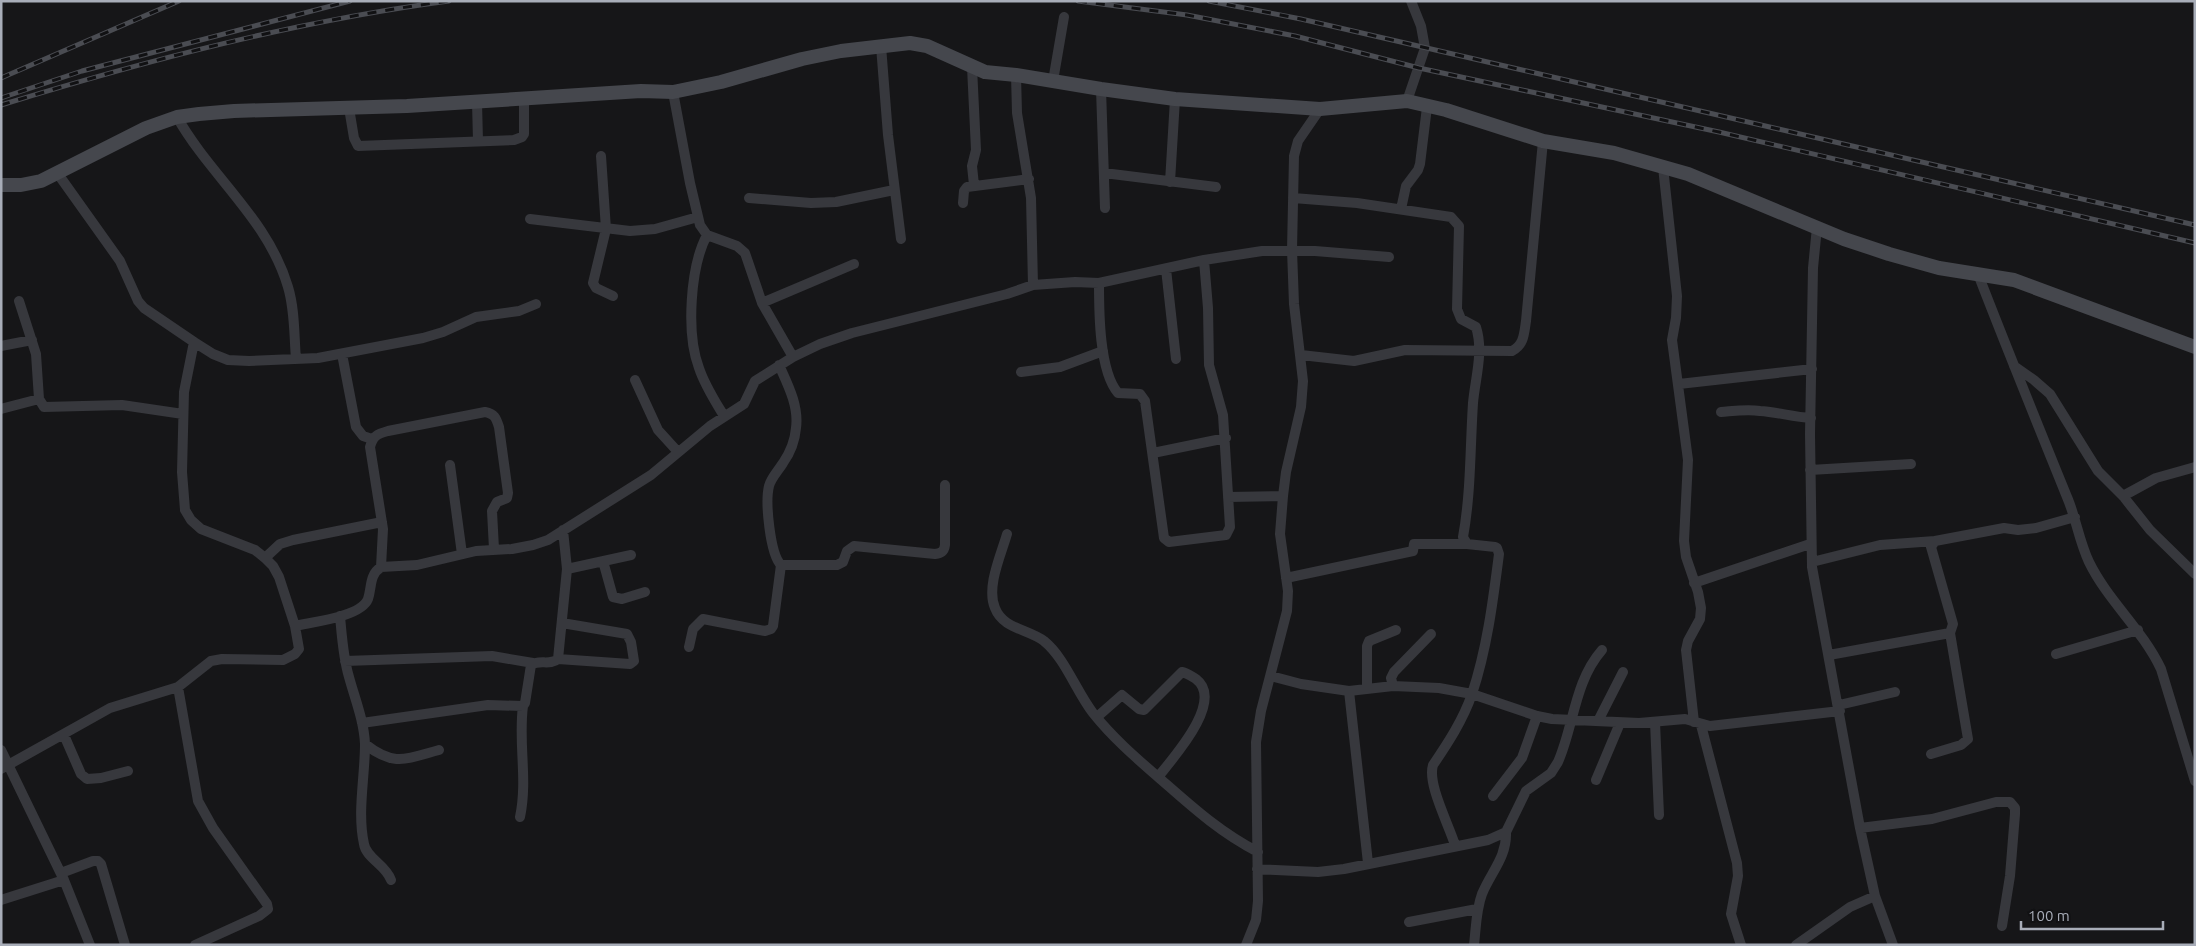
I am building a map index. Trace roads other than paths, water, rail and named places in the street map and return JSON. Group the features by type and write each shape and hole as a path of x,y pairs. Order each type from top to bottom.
{"main road":[{"path":"1,185 31,183 58,174 90,154 146,128 177,117 234,111 477,102 641,91 673,92 721,82 802,59 910,43 927,46 986,72 1016,74 1101,89 1175,99 1320,109 1407,101 1446,110 1543,141 1614,154 1688,174 1844,239 1939,268 2014,280 2195,347"}],"street":[{"path":"1407,101 1425,48 1421,26 1412,1"},
{"path":"1053,81 1064,18"},
{"path":"881,46 888,135 901,239"},
{"path":"972,67 976,150 972,166 974,185"},
{"path":"1016,74 1017,113 1029,179 1033,284"},
{"path":"1101,89 1105,208"},
{"path":"673,92 690,183 703,231 707,235 742,249 745,253 762,303 793,357"},
{"path":"349,108 354,138 358,146 514,140 522,137 524,134 524,99"},
{"path":"1170,182 1175,99"},
{"path":"477,102 478,141"},
{"path":"1401,209 1406,186 1418,170 1420,164 1427,107"},
{"path":"1246,945 1256,920 1258,852 1256,742 1261,710 1287,611 1286,578 1282,560 1280,534 1282,496 1301,407 1303,381 1294,304 1292,250 1294,156 1298,141 1320,109"},
{"path":"177,117 198,151 250,213 266,237 281,266 290,296 296,360"},
{"path":"1301,355 1354,361 1405,350 1512,351 1519,348 1523,341 1543,141"},
{"path":"601,156 606,229 593,283 596,288 613,296"},
{"path":"1663,167 1676,296 1676,318 1672,340 1688,460 1684,541 1686,557 1701,608 1700,619 1688,641 1686,650 1697,724 1737,863 1738,876 1731,914 1741,945"},
{"path":"1104,173 1216,187"},
{"path":"58,174 120,261 138,301 144,308 213,354 228,360 249,362 296,360 342,354 423,338 443,332 476,317 519,311 536,304"},
{"path":"963,203 964,191 967,187 1029,179"},
{"path":"749,198 811,203 836,202 894,190"},
{"path":"1293,198 1401,209 1451,217 1456,221 1460,234 1457,309 1462,320 1476,328 1480,350 1473,403 1471,477 1463,537 1467,544"},
{"path":"530,219 630,231 654,229 698,217"},
{"path":"1817,227 1813,268 1810,544 1860,828 1875,896 1893,945"},
{"path":"707,235 699,253 695,272 692,324 693,348 698,367 708,390 724,416"},
{"path":"381,567 417,565 462,554 533,545 548,540 651,475 724,416 744,404 755,381 793,357 852,332 1008,294 1033,284 1075,282 1099,284 1204,260 1262,251 1292,250 1389,257"},
{"path":"1099,284 1103,351 1111,382 1118,393 1140,394 1143,396 1153,453 1163,534 1166,540 1169,542 1226,534 1230,528 1226,438 1223,415 1208,365 1208,308 1204,260"},
{"path":"762,303 854,264"},
{"path":"1166,269 1176,359"},
{"path":"1978,274 2075,517 2080,540 2100,581 2138,630 2161,669 2195,781"},
{"path":"20,301 32,340 38,373 39,399 44,408 122,405 183,414"},
{"path":"1,346 32,340"},
{"path":"5,767 110,708 178,687 211,661 222,659 283,660 296,654 299,648 295,626 279,577 265,558 254,550 200,529 188,515 183,495 183,414 187,369 194,342"},
{"path":"1021,372 1060,367 1103,351"},
{"path":"342,354 356,427 362,436 372,439"},
{"path":"689,647 693,629 703,619 765,630 771,629 773,626 781,565 775,555 770,532 769,486 791,449 797,427 795,408 790,391 779,366"},
{"path":"2014,366 2050,394 2074,431 2091,463 2150,530 2195,574"},
{"path":"1679,384 1812,369"},
{"path":"635,380 658,430 678,452"},
{"path":"1,409 39,399"},
{"path":"1721,412 1755,410 1790,417 1811,418"},
{"path":"295,626 340,616 363,607 368,600 373,576 381,567 383,548 382,522 370,447 372,439 378,434 485,412 491,413 496,418 499,427 508,493 507,498 497,502 492,511 494,549"},
{"path":"1153,453 1226,438"},
{"path":"1810,470 1911,464"},
{"path":"450,465 462,554"},
{"path":"2122,496 2156,478 2195,467"},
{"path":"781,565 837,565 843,562 846,551 854,546 941,553 945,545 945,485"},
{"path":"1228,497 1282,496"},
{"path":"1812,562 1880,546 1935,540 2004,528 2018,530 2036,528 2075,517"},
{"path":"265,558 280,544 382,522"},
{"path":"558,659 566,569 563,530"},
{"path":"1007,534 993,585 995,608 1000,618 1044,642 1059,658 1084,701 1136,757 1221,831 1258,852"},
{"path":"1931,754 1961,745 1968,739 1950,633 1952,624 1932,547 1935,540"},
{"path":"1286,578 1413,551 1414,544 1467,544 1497,548 1499,554 1492,606 1472,694 1461,718 1430,773 1432,785 1456,845"},
{"path":"1694,583 1810,544"},
{"path":"566,569 631,554"},
{"path":"603,561 613,597 622,599 645,592"},
{"path":"340,616 345,661 362,723 364,744 362,809 364,846 367,852 388,873 391,880"},
{"path":"345,661 492,656 533,663 552,663 558,659 630,664 634,661 631,642 627,634 562,623"},
{"path":"1366,689 1367,646 1369,641 1396,630"},
{"path":"2056,654 2138,630"},
{"path":"1829,655 1950,633"},
{"path":"1393,686 1391,678 1394,672 1430,634"},
{"path":"1474,945 1477,908 1488,882 1504,854 1506,832 1526,791 1551,773 1558,762 1584,680 1593,660 1602,650"},
{"path":"520,817 525,796 520,727 533,663"},
{"path":"1097,717 1122,695 1139,709 1144,710 1182,672 1199,682 1205,696 1201,712 1185,741 1158,777"},
{"path":"1598,721 1623,672"},
{"path":"1271,676 1300,684 1349,691 1393,686 1439,688 1472,694 1537,716 1620,722 1655,722 1679,719 1697,724 1722,726 1839,708 1895,692"},
{"path":"178,687 198,801 209,822 267,904 268,909 266,913 195,945"},
{"path":"1349,691 1368,863"},
{"path":"362,723 488,705 523,706"},
{"path":"1493,796 1522,758 1537,716"},
{"path":"1596,780 1620,722"},
{"path":"1655,722 1659,815"},
{"path":"64,735 81,774 87,779 101,778 128,771"},
{"path":"364,744 383,757 394,760 439,750"},
{"path":"1,750 5,767 63,877 90,945"},
{"path":"1860,828 1932,819 1996,802 2010,802 2015,808 2015,814 2010,876 2002,926"},
{"path":"1257,869 1318,872 1488,840 1506,832"},
{"path":"1,900 63,877 93,861 98,861 101,864 125,945"},
{"path":"1796,945 1850,907 1875,896"},
{"path":"1409,922 1477,908"}],"railway":[{"path":"1,78 179,1"},
{"path":"1,98 82,71 350,1"},
{"path":"1,105 223,44 336,19 449,1"},
{"path":"1078,1 1187,15 1295,36 1419,68 1719,132 2195,243"},
{"path":"1209,1 1301,19 2195,225"}]}
